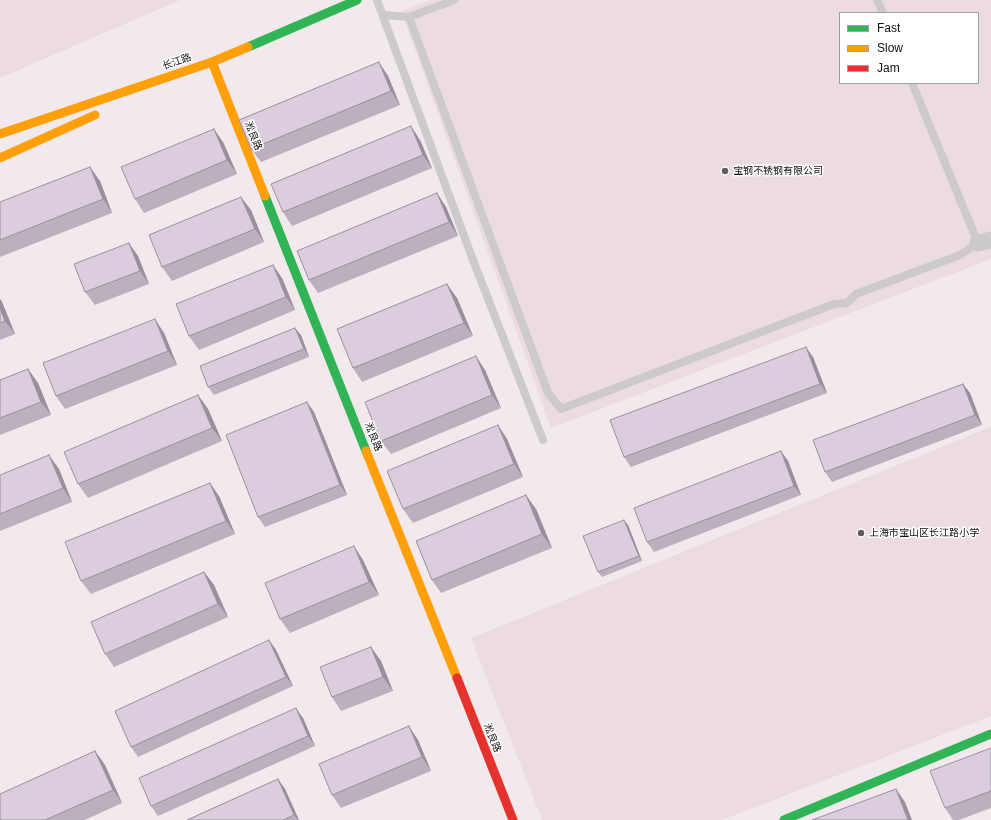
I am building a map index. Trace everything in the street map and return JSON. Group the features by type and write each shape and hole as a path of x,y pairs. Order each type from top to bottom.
{"street":[{"name":"长江路","path":"0,134 212,62 357,0"},
{"path":"127,100 212,62"},
{"name":"淞良路","path":"212,62 513,820"},
{"path":"0,158 106,110"},
{"path":"784,820 806,812 905,768 991,734"}],"lane":[{"path":"377,0 470,252 543,440"},
{"path":"383,14 409,17 454,0"},
{"path":"877,0 883,12"},
{"path":"409,17 548,393 562,409 834,304 847,303 856,294 960,255 984,241 912,84"}],"shaded area":[{"path":"0,0 180,0 0,78"},
{"name":"宝钢不锈钢有限公司","path":"430,0 991,0 991,259 551,428 401,11"},
{"name":"上海市宝山区长江路小学","path":"991,427 991,716 722,820 542,820 471,638"}],"building":[{"path":"379,62 391,91 251,149 239,120"},
{"path":"411,126 423,155 283,212 271,184"},
{"path":"214,129 227,160 135,199 121,167"},
{"path":"90,167 103,199 0,240 0,202"},
{"path":"437,193 449,222 309,280 297,251"},
{"path":"241,197 255,229 162,267 149,235"},
{"path":"129,243 140,271 85,292 74,264"},
{"path":"273,265 286,297 189,336 176,304"},
{"path":"447,284 464,323 353,368 337,329"},
{"path":"0,308 5,321 0,323"},
{"path":"155,319 168,351 56,396 43,363"},
{"path":"295,328 304,349 208,387 200,366"},
{"path":"806,347 820,384 624,457 610,420"},
{"path":"476,356 492,395 381,441 365,402"},
{"path":"28,369 41,402 0,418 0,380"},
{"path":"963,384 975,415 825,472 813,440"},
{"path":"198,395 212,428 78,484 64,452"},
{"path":"307,402 340,485 258,517 226,435"},
{"path":"498,425 514,464 403,509 387,471"},
{"path":"781,451 794,486 647,542 634,508"},
{"path":"49,455 63,488 0,514 0,475"},
{"path":"210,483 226,521 81,581 65,542"},
{"path":"526,495 542,534 432,580 416,541"},
{"path":"624,520 639,556 598,572 583,536"},
{"path":"354,546 369,582 280,619 265,583"},
{"path":"204,572 218,604 105,654 91,622"},
{"path":"269,640 286,677 131,747 115,711"},
{"path":"371,647 383,677 332,697 320,667"},
{"path":"296,708 308,736 151,806 139,778"},
{"path":"409,726 422,757 332,795 319,764"},
{"path":"991,748 991,791 945,808 930,771"},
{"path":"95,751 113,790 45,820 0,820 0,794"},
{"path":"278,779 294,815 283,820 187,820"},
{"path":"896,789 908,820 812,820"}],"traffic: fast":[{"path":"248,47 357,0"},
{"path":"265,196 366,451"},
{"path":"784,820 991,734"}],"traffic: slow":[{"path":"0,134 212,62 248,47"},
{"path":"212,62 265,196"},
{"path":"0,158 95,115"},
{"path":"366,451 457,678"}],"traffic: jam":[{"path":"457,678 513,820"}],"place":[{"name":"宝钢不锈钢有限公司","path":"725,171"},
{"name":"上海市宝山区长江路小学","path":"861,533"}]}
